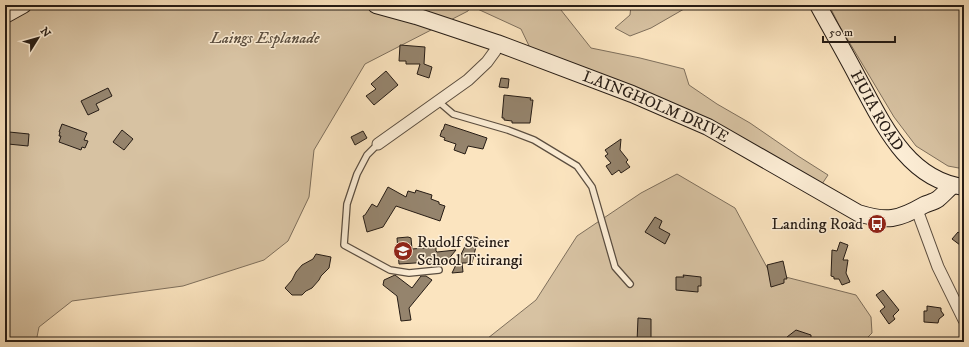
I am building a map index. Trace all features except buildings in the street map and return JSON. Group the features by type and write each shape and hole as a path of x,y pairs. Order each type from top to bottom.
{"street":[{"path":"5,15 23,5"},
{"name":"LAINGHOLM DRIVE","path":"376,5 416,16 497,43 632,94 708,127 858,213 873,217 899,218 937,199 958,186"},
{"name":"HUIA ROAD","path":"818,5 894,142 918,167 937,179 958,186"},
{"path":"378,144 468,80 487,62 495,51 497,43"},
{"path":"937,179 920,208 938,267 964,320"}],"lane":[{"path":"439,102 454,114 508,130 534,140 577,166 592,187 615,268 630,284"},
{"path":"378,144 367,155 357,174 347,204 344,245 390,270 409,273 439,270"}],"green space":[{"name":"Laings Esplanade","path":"5,5 557,5 591,48 684,69 689,85 717,104 750,123 828,175 822,184 787,163 720,129 678,105 605,79 531,50 521,29 471,6 468,11 365,64 314,150 309,197 288,241 264,260 183,286 72,301 39,327 36,342 5,342"},
{"path":"631,5 686,5 684,9 651,28 630,36 615,28 630,15"},
{"path":"829,5 964,5 964,169 948,166 916,146 894,117 839,25"},
{"path":"677,174 735,208 770,273 856,295 871,317 872,333 863,342 483,342 536,300 577,236 641,193"}],"place":[{"name":"Landing Road","path":"877,224"},
{"name":"Rudolf Steiner School Titirangi","path":"403,251"}]}
